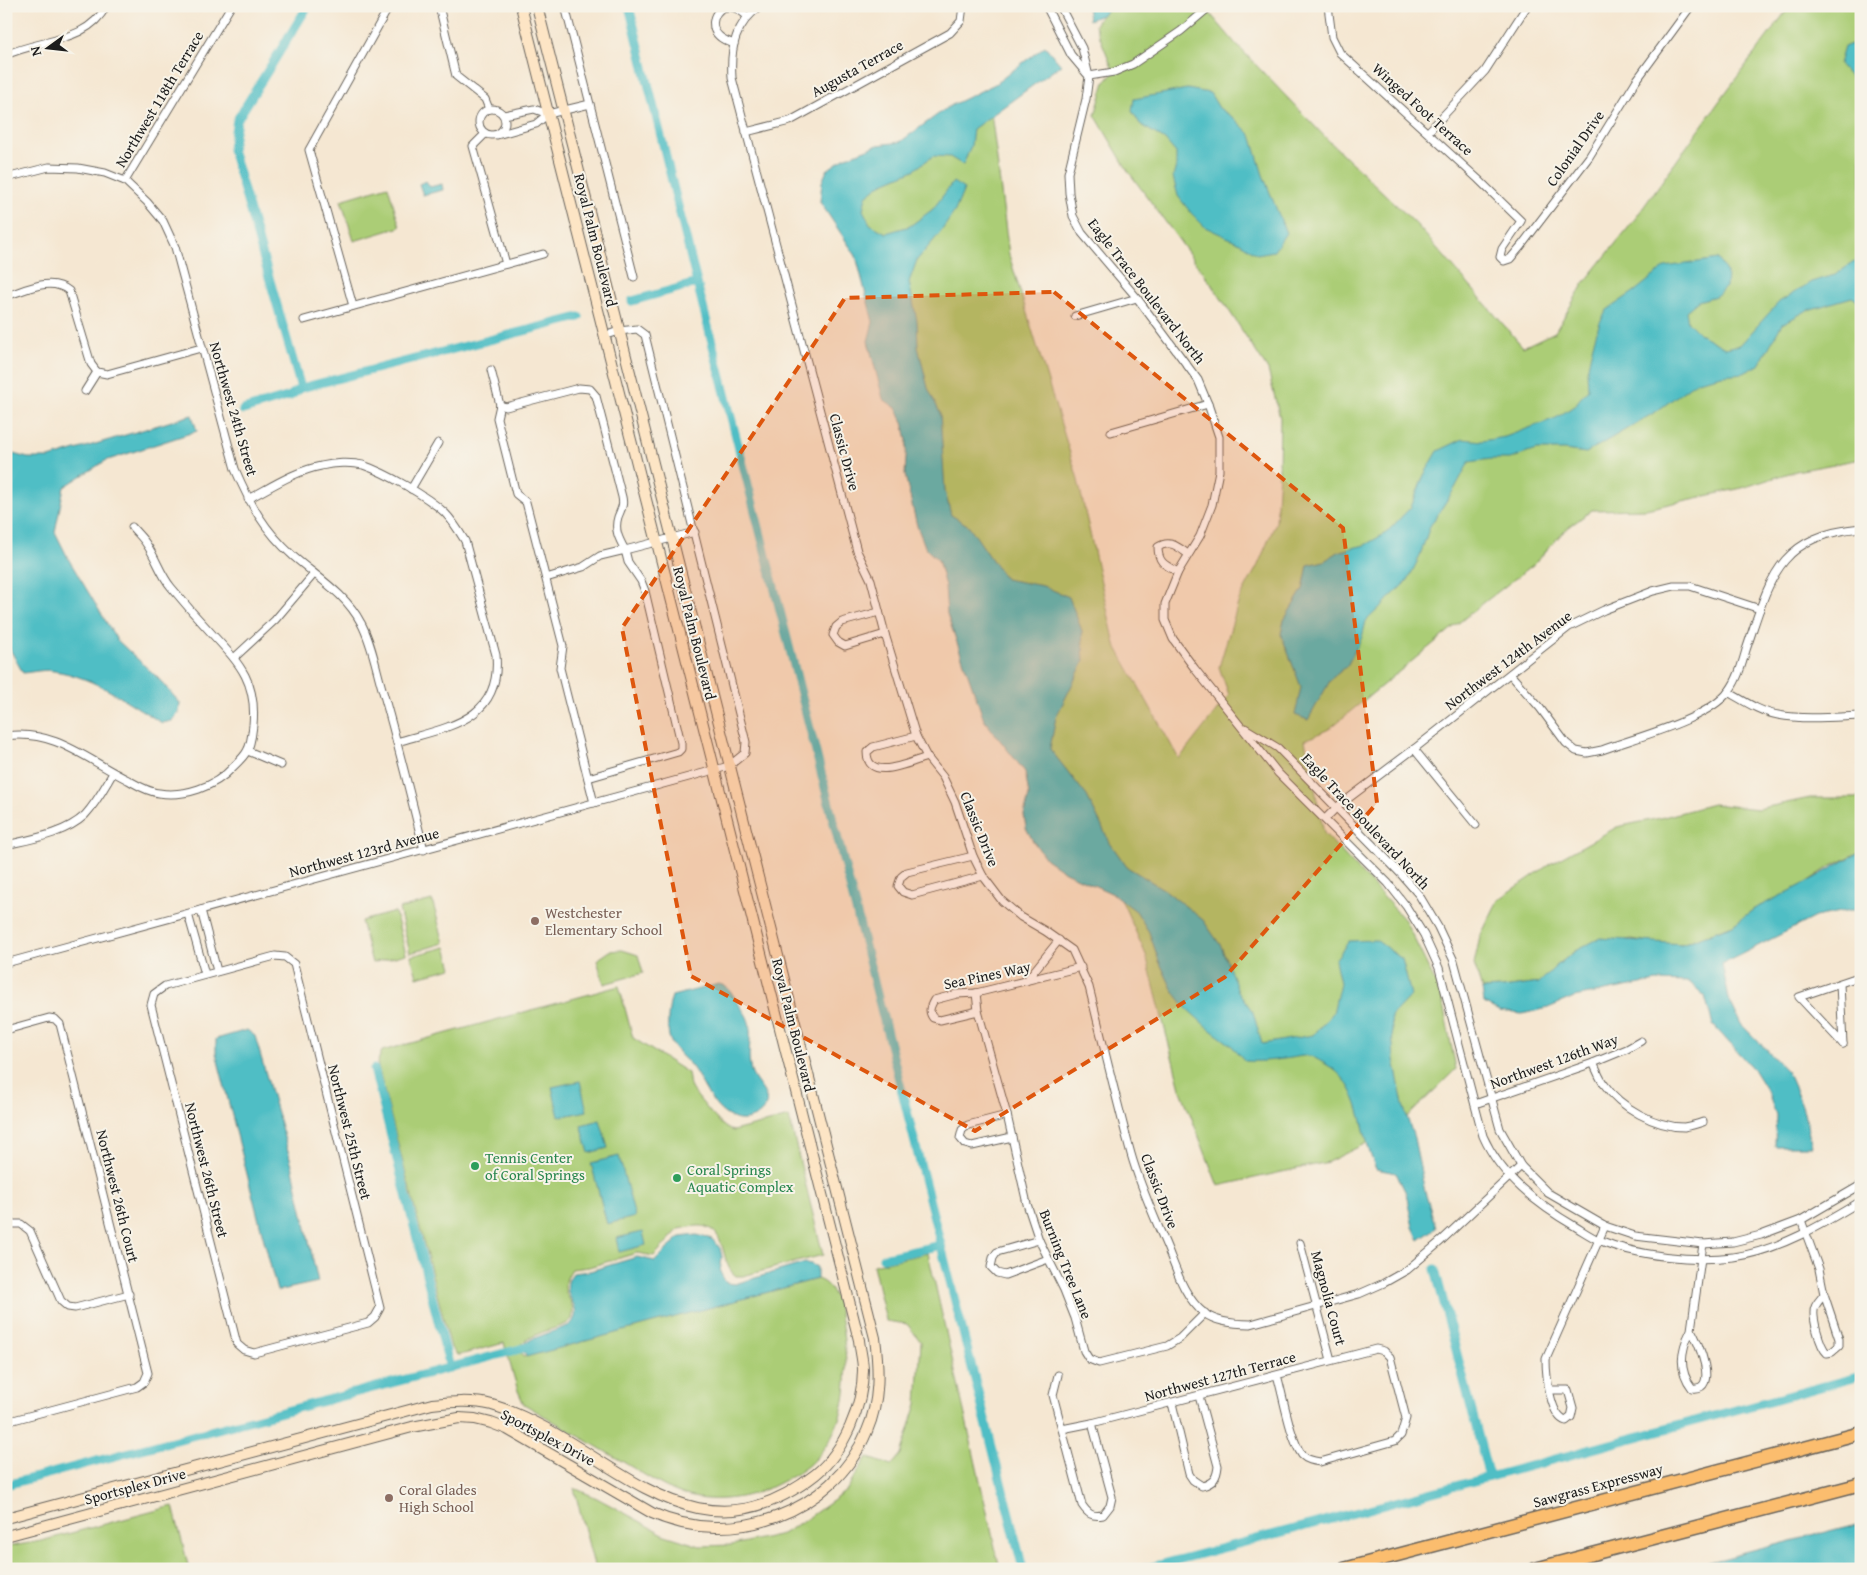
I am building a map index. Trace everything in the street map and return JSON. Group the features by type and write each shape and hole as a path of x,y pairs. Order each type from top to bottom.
{"highway":[{"name":"Sawgrass Expressway","path":"1344,1569 1861,1433"},
{"path":"1535,1569 1861,1484"}],"street":[{"path":"6,55 91,27 106,6"},
{"name":"Northwest 118th Terrace","path":"125,181 231,6"},
{"path":"353,306 309,150 386,12 387,6"},
{"path":"439,6 456,76 485,98 489,109"},
{"name":"Royal Palm Boulevard","path":"521,6 841,1267"},
{"name":"Royal Palm Boulevard","path":"537,6 856,1263"},
{"path":"565,6 634,277"},
{"path":"734,44 719,36 715,31 713,20 716,13 729,6 738,9 748,16"},
{"name":"Classic Drive","path":"761,6 748,16 740,29 730,59 732,78 857,551 871,580 885,634 916,736 927,757 943,777 955,802 973,856 983,876 1002,901 1021,917 1072,950 1081,967 1089,987 1132,1155 1145,1195 1179,1277 1192,1300 1205,1313 1218,1320 1235,1324 1251,1324 1359,1294 1407,1270 1521,1166"},
{"name":"Augusta Terrace","path":"746,132 790,121 950,33 960,21 962,6"},
{"path":"1046,6 1071,55 1089,76 1114,72 1133,64 1213,6"},
{"name":"Eagle Trace Boulevard North","path":"1060,6 1082,48 1089,76 1086,99 1068,173 1073,216 1082,234 1137,298 1198,380 1219,437 1219,471 1212,505 1200,536 1178,572 1164,604 1165,620 1173,639 1195,669 1278,773 1388,883 1406,906 1424,935 1439,968 1483,1136 1490,1151 1510,1177 1536,1202 1598,1240 1632,1250 1701,1259 1734,1257 1764,1249 1806,1233 1861,1201"},
{"name":"Winged Foot Terrace","path":"1328,6 1332,37 1340,53 1428,132 1521,221"},
{"path":"1428,132 1485,71 1527,6"},
{"name":"Colonial Drive","path":"1521,221 1502,249 1500,257 1504,261 1510,259 1521,246 1589,157 1636,81 1691,6"},
{"path":"497,135 504,129 504,115 496,109 484,111 479,118 480,127 485,134 490,136 497,135 536,124 548,114 590,104"},
{"path":"504,115 534,109 548,114"},
{"path":"485,134 473,146 506,264"},
{"path":"6,178 49,167 78,168 104,173 125,181"},
{"name":"Northwest 24th Street","path":"125,181 163,220 175,247 235,469 248,500 273,536 345,601 361,622 371,650 397,742 424,850"},
{"path":"304,320 543,254"},
{"path":"6,296 52,283 62,285 68,291 91,364 97,372 107,374 201,348"},
{"path":"1075,316 1137,298"},
{"path":"604,336 619,331 637,329 645,335 746,742 745,753 729,766"},
{"path":"492,370 500,405 497,418 516,494 526,502 546,578 563,646 560,668 594,803"},
{"path":"85,391 97,372"},
{"path":"500,405 506,407 579,388 587,387 593,392 622,497 623,508 616,524 617,532 628,562 641,581 645,591 681,749 675,753 588,778"},
{"path":"1111,432 1208,404"},
{"path":"411,489 438,443"},
{"path":"248,500 299,473 320,466 339,464 361,465 411,489 444,512 456,525 465,540 496,655 497,670 491,693 483,706 472,716 451,726 397,742"},
{"path":"6,736 22,734 47,737 74,749 113,773 158,793 178,794 200,789 229,771 248,750 253,728 254,709 250,686 243,670 169,585 146,544 132,527"},
{"path":"1510,674 1540,708 1566,743 1576,751 1587,753 1602,750 1698,716 1728,692 1738,676 1770,582 1781,565 1793,552 1807,542 1822,536 1861,528"},
{"path":"546,578 583,567 600,556 695,532"},
{"path":"1178,572 1163,564 1158,556 1158,547 1164,543 1173,544 1188,554"},
{"path":"234,658 275,620 314,574"},
{"name":"Northwest 124th Avenue","path":"1325,819 1336,807 1414,749 1569,628 1604,610 1653,591 1674,586 1690,586 1760,609"},
{"path":"879,612 842,622 836,627 834,635 838,642 845,646 885,634"},
{"path":"1728,692 1754,707 1777,715 1805,718 1861,716"},
{"name":"Eagle Trace Boulevard North","path":"1240,725 1278,748 1413,888 1438,927 1454,961 1500,1129 1521,1166 1548,1193 1605,1226 1635,1236 1703,1244 1733,1242 1801,1220 1861,1184"},
{"path":"916,736 873,747 867,752 867,760 872,767 881,770 927,757"},
{"path":"1414,749 1476,825"},
{"path":"248,750 281,764"},
{"name":"Northwest 123rd Avenue","path":"6,963 729,766"},
{"path":"6,846 49,834 69,826 83,816 96,801 113,773"},
{"path":"973,856 907,872 900,877 898,886 902,892 912,895 983,876"},
{"path":"188,914 205,974 217,971 201,910"},
{"path":"1026,981 1059,940"},
{"name":"Northwest 25th Street","path":"217,971 275,956 286,957 294,964 380,1308 375,1317 368,1323 254,1353 244,1350"},
{"name":"Sea Pines Way","path":"978,1011 940,1020 933,1018 930,1013 930,1007 934,1000 957,994 976,993 1081,967"},
{"name":"Northwest 26th Street","path":"205,974 165,986 154,994 151,1005 237,1344 244,1350"},
{"path":"1840,984 1842,1044 1799,997 1861,976"},
{"name":"Burning Tree Lane","path":"976,993 978,1011 1007,1115 1027,1204 1039,1240 1064,1290 1075,1318 1084,1351 1089,1359 1099,1363 1167,1346 1180,1338 1205,1313"},
{"name":"Northwest 26th Court","path":"6,1030 49,1018 55,1019 60,1024 148,1373 144,1382 137,1387 6,1422"},
{"name":"Northwest 126th Way","path":"1475,1104 1593,1063 1627,1050 1641,1041"},
{"path":"1593,1063 1612,1094 1642,1115 1662,1123 1677,1126 1686,1127 1703,1122"},
{"path":"1007,1115 968,1125 962,1130 960,1138 965,1144 972,1146 1012,1137"},
{"path":"1801,1220 1819,1269 1824,1294 1839,1338 1839,1346 1832,1352 1822,1349 1814,1315 1815,1307 1824,1294"},
{"path":"6,1224 21,1224 30,1231 61,1301 68,1306 75,1308 129,1294"},
{"path":"1550,1390 1568,1390 1573,1408 1571,1417 1566,1421 1561,1419 1555,1412 1550,1390 1546,1370 1546,1359 1605,1226"},
{"path":"1039,1240 997,1252 993,1258 992,1267 997,1273 1005,1274 1048,1259"},
{"name":"Magnolia Court","path":"1300,1243 1331,1360"},
{"path":"1691,1330 1697,1340 1707,1377 1703,1386 1698,1388 1692,1388 1687,1381 1681,1356 1684,1342 1691,1330 1703,1244"},
{"name":"Sportsplex Drive","path":"6,1536 412,1427 459,1418 476,1419 507,1429 669,1521 712,1528 735,1528 761,1523 787,1514 810,1500 833,1481 853,1457 867,1431 876,1400 879,1370 875,1338 856,1263"},
{"name":"Sportsplex Drive","path":"6,1518 432,1404 451,1402 472,1402 490,1405 516,1414 541,1426 642,1488 687,1507 710,1512 735,1511 779,1499 801,1486 822,1469 850,1428 860,1398 863,1370 859,1340 841,1267"},
{"name":"Northwest 127th Terrace","path":"1062,1429 1172,1403 1331,1360 1376,1349 1384,1351 1390,1357 1406,1418 1401,1435 1394,1441 1320,1462 1311,1461 1303,1456 1296,1445 1277,1375"},
{"path":"1058,1375 1053,1395 1082,1505 1087,1513 1095,1516 1103,1515 1110,1506 1112,1497 1092,1423"},
{"path":"1172,1403 1189,1474 1193,1480 1202,1486 1210,1484 1218,1476 1218,1466 1199,1396"}],"highlighted area":[{"path":"1054,292 1343,528 1377,803 1225,977 975,1131 691,976 622,628 845,298"}],"green space":[{"path":"1107,6 1213,6 1207,10 1235,43 1327,139 1416,224 1523,347 1555,332 1584,283 1632,223 1790,6 1861,6 1861,459 1796,471 1742,488 1646,509 1592,510 1565,530 1534,564 1329,729 1305,740 1324,833 1405,920 1441,994 1456,1069 1395,1129 1328,1162 1218,1186 1180,1088 1146,955 1113,881 984,675 854,184 990,104 1009,255 1077,476 1115,644 1179,759 1229,695 1219,667 1239,600 1258,565 1276,522 1280,418 1268,370 1215,289 1128,171 1095,115 1105,82 1114,72 1095,25"},
{"path":"388,186 400,227 354,241 341,200"},
{"path":"1810,798 1861,798 1861,851 1828,868 1787,894 1754,909 1733,925 1682,944 1655,943 1631,939 1575,951 1539,983 1482,989 1474,964 1480,937 1498,900 1550,864 1617,827 1713,804 1758,809"},
{"path":"432,900 444,943 410,953 399,909"},
{"path":"395,912 406,954 372,963 361,921"},
{"path":"446,947 452,968 417,977 411,956"},
{"path":"622,950 638,955 643,973 604,984 597,960 610,951"},
{"name":"Tennis Center of Coral Springs","path":"619,986 633,1038 688,1073 692,1090 722,1125 733,1131 789,1117 823,1255 743,1276 736,1276 728,1265 718,1236 713,1231 700,1226 679,1229 654,1256 637,1253 589,1267 572,1269 565,1285 572,1305 572,1319 568,1323 530,1338 520,1346 523,1357 817,1279 824,1283 837,1301 845,1347 846,1388 836,1427 826,1445 812,1462 804,1468 768,1489 736,1498 704,1499 684,1495 650,1478 524,1404 518,1391 504,1343 460,1355 457,1355 451,1348 377,1063 382,1051"},
{"path":"928,1253 1000,1569 595,1569 574,1488 597,1498 665,1535 700,1546 732,1545 782,1534 808,1518 846,1491 867,1457 891,1466 901,1454 917,1404 921,1342 907,1324 886,1321 873,1265"},
{"path":"173,1506 189,1569 6,1569 6,1547 41,1541"}],"water":[{"path":"1087,6 1109,6 1104,14 1089,20"},
{"path":"1861,40 1861,83 1852,79 1839,64 1844,47"},
{"path":"1045,46 1061,65 973,129 971,146 963,165 950,157 933,156 914,170 881,184 866,196 863,210 870,224 886,233 910,226 933,209 953,182 964,189 955,211 940,233 917,260 909,282 917,321 918,347 928,388 940,413 945,491 951,515 969,526 1005,579 1043,586 1069,597 1082,631 1084,661 1056,717 1050,749 1087,796 1110,843 1127,867 1165,890 1203,920 1221,946 1238,991 1253,1012 1262,1044 1313,1035 1333,1013 1340,983 1335,960 1349,941 1376,940 1402,959 1411,995 1391,1016 1394,1059 1403,1105 1414,1138 1425,1192 1436,1228 1419,1240 1413,1227 1406,1193 1396,1173 1376,1169 1354,1096 1337,1072 1310,1056 1268,1061 1245,1061 1231,1045 1186,1008 1173,991 1159,961 1149,932 1136,911 1113,894 1065,872 1046,859 1033,841 1026,828 1024,815 1029,795 1025,772 984,720 947,614 945,587 938,560 926,549 917,526 905,475 907,440 903,422 896,408 883,399 868,341 873,322 856,256 820,202 822,182 827,170 844,158 878,145 900,142 948,107 995,84"},
{"path":"1187,89 1210,93 1219,108 1235,119 1251,135 1263,175 1286,233 1274,251 1257,254 1242,244 1205,227 1178,196 1173,177 1176,166 1176,153 1165,140 1140,124 1132,111 1134,99"},
{"path":"426,181 430,187 442,184 443,190 423,195 419,184"},
{"path":"1861,257 1861,303 1852,297 1808,310 1782,324 1759,365 1744,373 1722,375 1697,381 1657,411 1586,453 1564,450 1536,450 1510,459 1469,462 1455,488 1430,526 1419,558 1408,580 1366,621 1362,637 1347,666 1331,679 1308,720 1295,715 1301,687 1281,634 1284,620 1303,589 1308,565 1324,561 1340,551 1365,545 1386,533 1411,507 1424,475 1438,451 1463,439 1482,441 1505,437 1556,418 1574,406 1588,389 1587,371 1593,344 1600,322 1607,310 1665,267 1718,259 1727,273 1726,287 1716,296 1698,301 1686,311 1688,322 1700,334 1725,348 1740,345 1779,302 1811,282 1835,275"},
{"path":"192,415 197,431 105,461 64,487 55,532 69,560 117,640 158,678 180,703 179,712 172,721 162,723 110,691 83,678 50,670 23,673 6,642 6,452 28,458 49,458"},
{"path":"1861,851 1861,908 1815,917 1722,964 1729,999 1741,1024 1787,1071 1802,1105 1812,1146 1775,1146 1776,1115 1768,1093 1753,1069 1713,1025 1705,996 1689,982 1656,981 1574,997 1548,1008 1522,1014 1499,1011 1484,1003 1482,989 1539,983 1575,951 1600,938 1682,944 1733,925 1754,909 1804,884"},
{"path":"719,984 731,991 750,1025 749,1060 751,1071 766,1097 765,1108 757,1116 746,1120 735,1119 720,1110 692,1067 674,1047 668,1034 668,1014 672,996"},
{"path":"247,1030 255,1036 292,1165 318,1282 277,1291 216,1053 216,1039"},
{"path":"580,1081 587,1111 559,1117 552,1087"},
{"path":"600,1120 608,1148 589,1153 581,1125"},
{"path":"619,1156 635,1217 607,1224 591,1163"},
{"path":"643,1232 646,1245 619,1252 616,1238"},
{"path":"697,1235 712,1239 720,1248 722,1257 720,1272 726,1283 735,1284 805,1263 817,1267 817,1279 526,1357 523,1345 532,1339 570,1325 575,1318 576,1312 567,1288 568,1281 573,1273 590,1271 637,1257 655,1261 680,1237"},
{"path":"1861,1523 1861,1569 1683,1569"}],"waterway":[{"path":"308,6 237,120 232,149 301,388 579,317"},
{"path":"629,6 697,283 1023,1569"},
{"path":"632,301 697,283"},
{"path":"243,410 290,396 301,388"},
{"path":"374,1069 450,1368"},
{"path":"883,1258 941,1245"},
{"path":"1435,1269 1489,1477"},
{"path":"6,1485 535,1345"},
{"path":"1144,1569 1861,1376"}],"place":[{"name":"Westchester Elementary School","path":"535,921"},
{"name":"Tennis Center of Coral Springs","path":"475,1166"},
{"name":"Coral Springs Aquatic Complex","path":"677,1178"},
{"name":"Coral Glades High School","path":"389,1498"}]}
